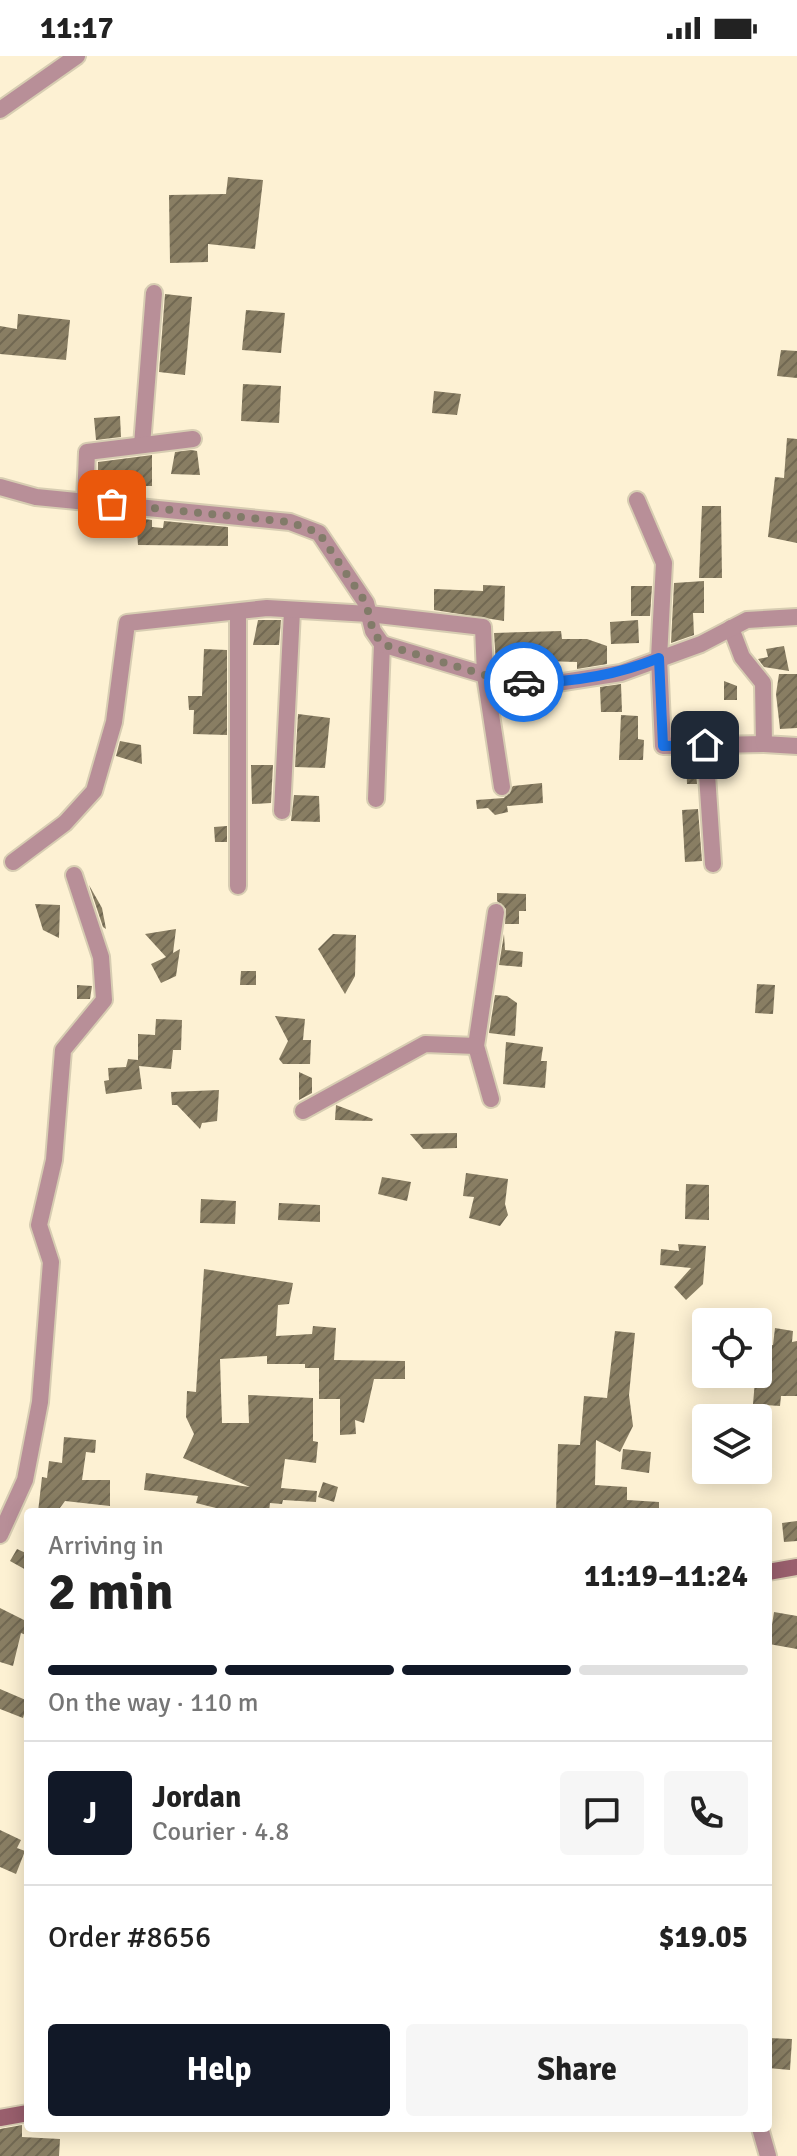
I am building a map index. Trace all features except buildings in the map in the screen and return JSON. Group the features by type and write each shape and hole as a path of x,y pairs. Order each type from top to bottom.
{"main road":[{"path":"772,1571 797,1567"},
{"path":"0,2118 24,2114"}],"street":[{"path":"0,110 77,56"},
{"path":"142,445 154,293"},
{"path":"85,501 87,452 193,439"},
{"path":"0,487 36,497 290,522 319,533 368,609 382,644 376,799"},
{"path":"637,500 664,563 659,658 663,746 797,746"},
{"path":"13,862 65,823 94,791 114,722 127,623 267,608 292,611 368,609 483,627 485,675 502,787"},
{"path":"282,811 292,611"},
{"path":"238,612 238,886"},
{"path":"382,644 485,675 520,682 557,683 621,673 747,620 797,617"},
{"path":"731,628 742,657 763,683 764,744"},
{"path":"705,745 713,864"},
{"path":"0,1535 25,1480 40,1402 51,1262 39,1225 54,1160 63,1050 104,1000 101,957 74,875"},
{"path":"491,1099 476,1046 496,912"},
{"path":"303,1111 425,1044 476,1046"},
{"path":"761,2132 768,2156"}],"way so far":[{"path":"112,504 290,522 319,533 366,603 373,631 382,644 485,675 524,682"}],"route":[{"path":"524,682 557,683 589,679 621,673 659,658 663,746 705,745"}]}
